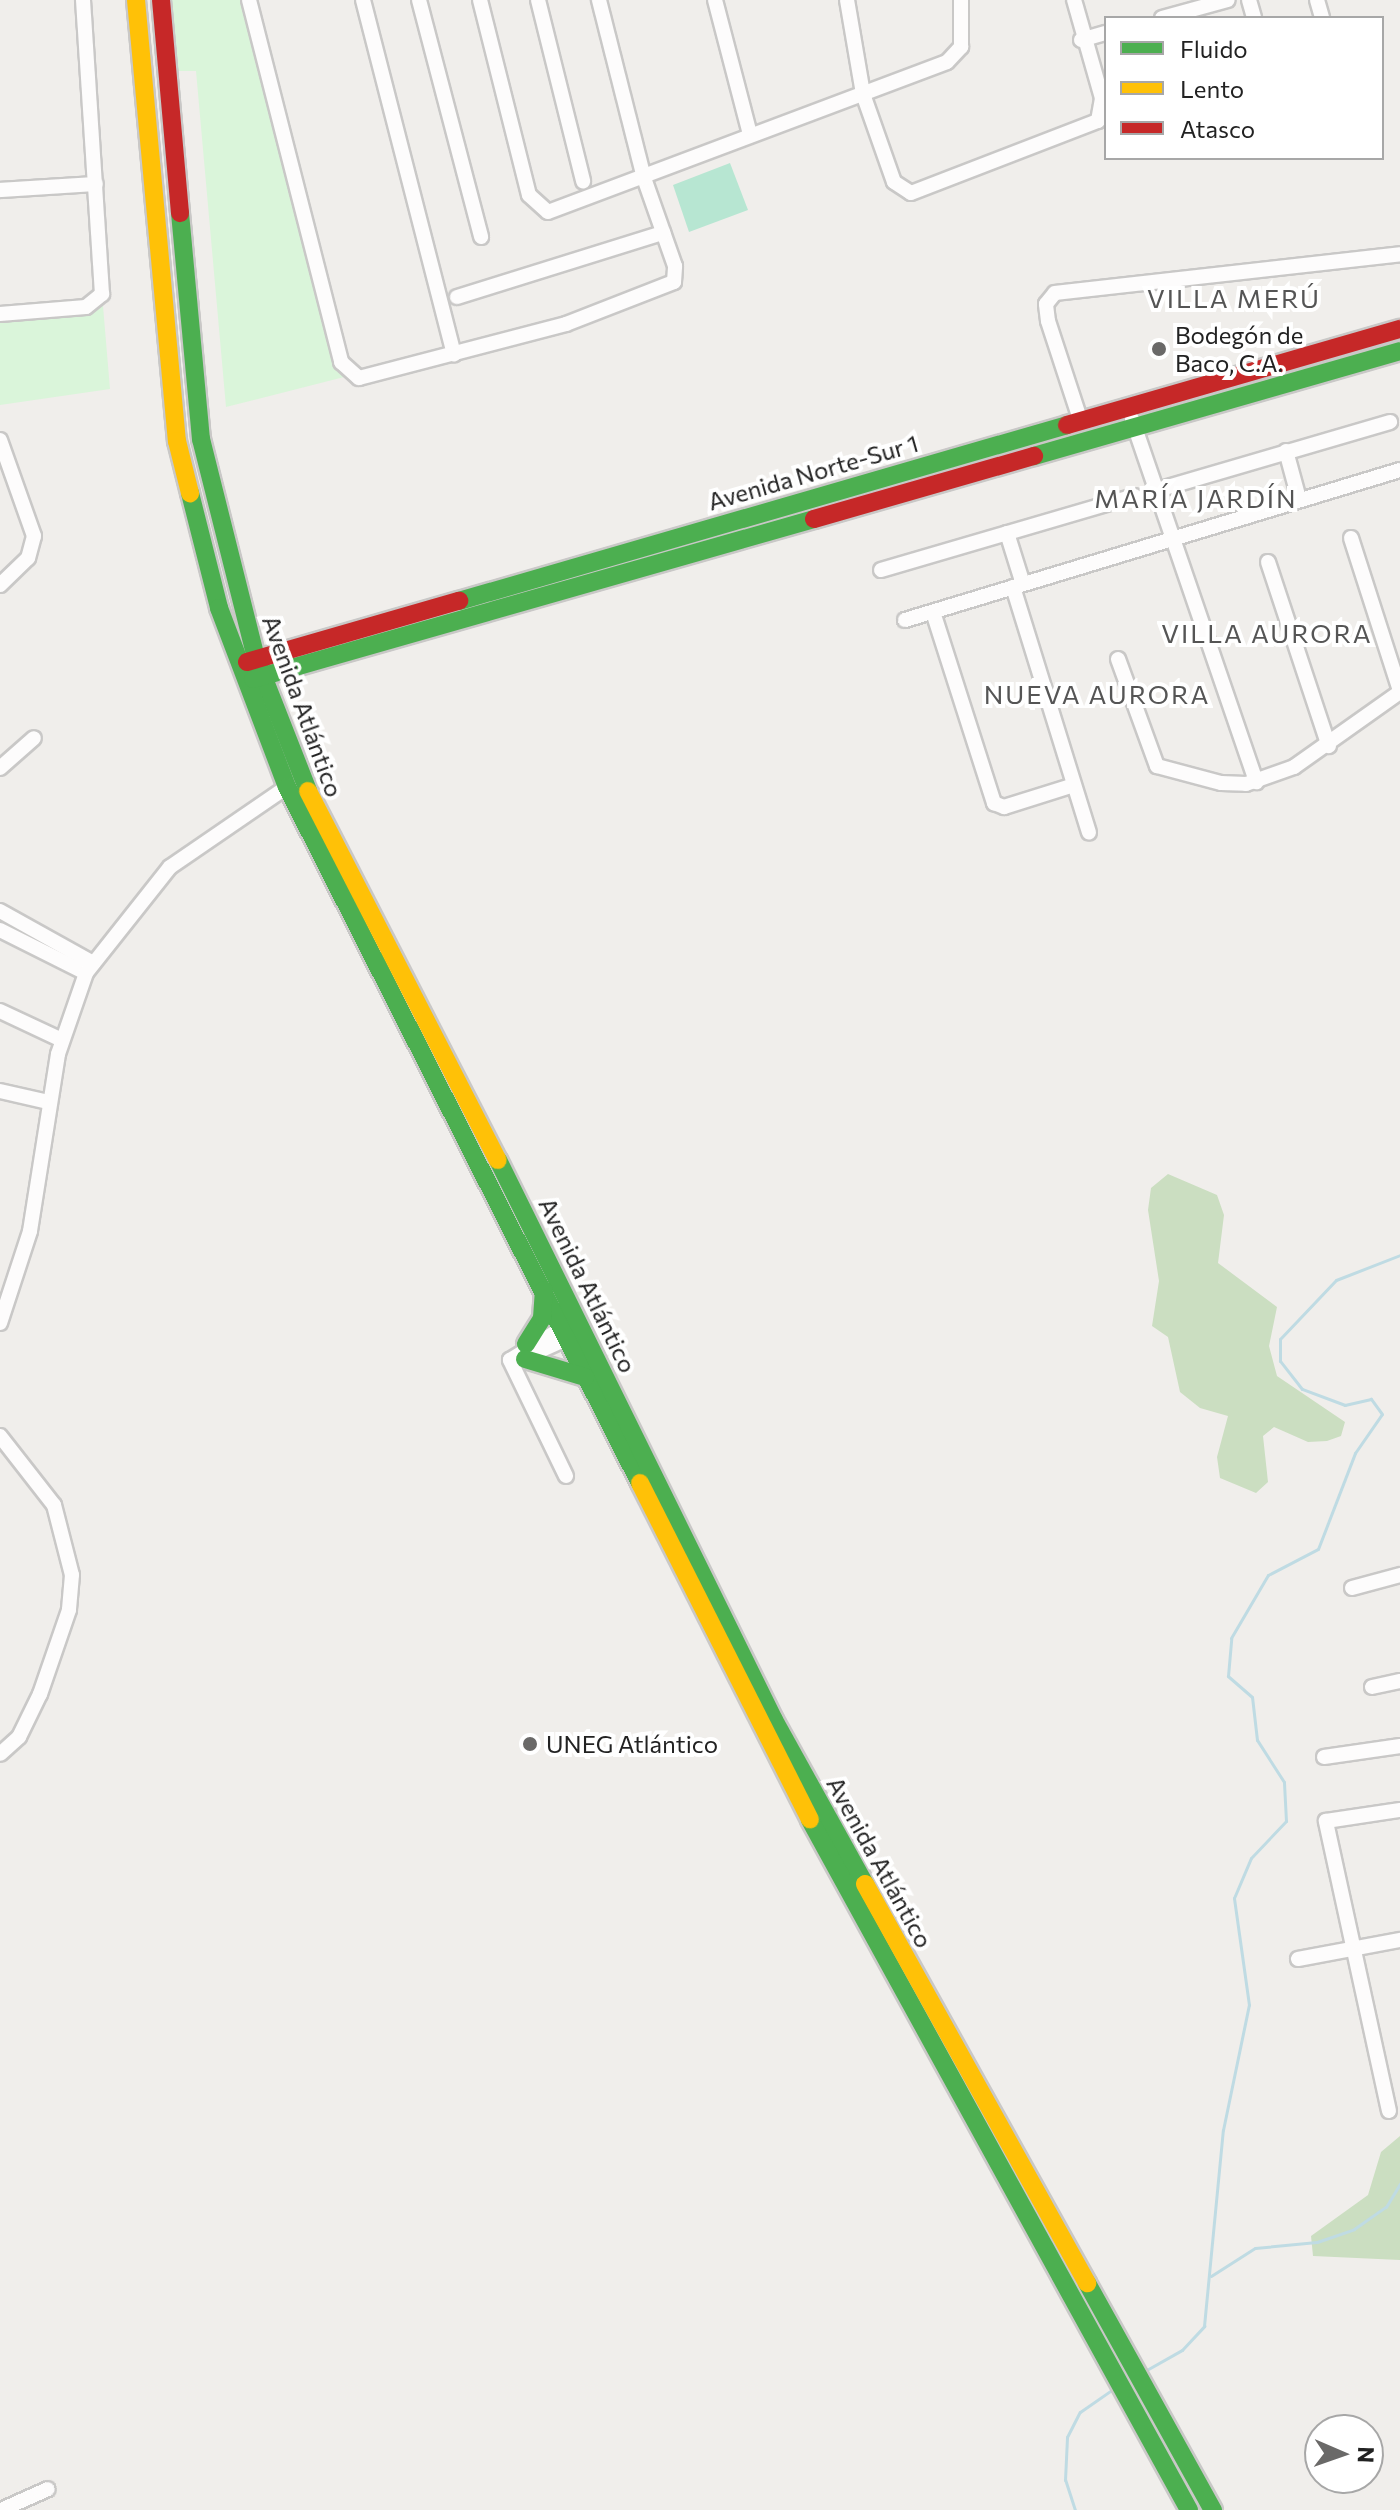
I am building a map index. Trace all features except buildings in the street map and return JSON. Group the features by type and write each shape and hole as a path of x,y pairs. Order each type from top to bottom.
{"main road":[{"name":"Avenida Atlántico","path":"136,0 177,441 203,557 251,670 361,906 573,1328 774,1720 1115,2353 1131,2408 1189,2510"},
{"name":"Avenida Atlántico","path":"161,0 193,388 212,497 251,670 287,787 545,1287 573,1328 585,1377 767,1740 1115,2353 1149,2397 1213,2510"},
{"name":"Avenida Norte-Sur 1","path":"251,670 1128,407 1400,329"},
{"name":"Avenida Norte-Sur 1","path":"251,670 1400,351"},
{"path":"545,1287 542,1318 523,1354 585,1377"}],"street":[{"path":"0,314 99,300 96,184 83,0"},
{"path":"249,0 345,370 367,377 454,354 668,287 675,266 644,178 599,0"},
{"path":"363,0 454,354"},
{"path":"419,0 481,237"},
{"path":"480,0 537,207 559,211 956,56 961,0"},
{"path":"538,0 583,181"},
{"path":"715,0 750,134"},
{"path":"847,0 863,94 894,182 903,191 928,190 1098,121 1102,98 1081,40 1074,0"},
{"path":"1169,16 1228,0"},
{"path":"1081,40 1104,34"},
{"path":"0,190 96,184"},
{"path":"457,297 663,233"},
{"path":"1081,422 1048,321 1046,304 1055,293 1400,254"},
{"path":"1128,407 1169,539 1256,782"},
{"path":"1154,491 1390,422"},
{"path":"0,440 34,536 28,558 0,585"},
{"path":"1286,451 1299,499"},
{"path":"905,620 1400,470"},
{"path":"881,570 1134,496"},
{"path":"1007,533 1018,586 1089,832"},
{"path":"1118,659 1162,771 1256,782 1329,746 1400,692 1351,538"},
{"path":"1268,562 1329,746"},
{"path":"933,612 994,803 1004,807 1074,785"},
{"path":"0,768 34,738"},
{"path":"0,1323 30,1231 48,1102 62,1040 89,968 137,902 188,851 287,787"},
{"path":"0,911 89,968"},
{"path":"0,930 89,968"},
{"path":"0,1011 62,1040"},
{"path":"0,1091 48,1102"},
{"path":"566,1476 526,1399 510,1360 573,1328"},
{"path":"0,1436 51,1497 72,1575 69,1610 40,1694 19,1737 0,1754"},
{"path":"1352,1588 1400,1575"},
{"path":"1372,1687 1400,1681"},
{"path":"1324,1757 1400,1746"},
{"path":"1389,2111 1326,1821 1400,1810"},
{"path":"1298,1959 1400,1940"},
{"path":"1,2510 48,2489"}],"green space":[{"path":"161,0 249,0 352,375 226,407 196,71 166,71"},
{"path":"730,163 748,210 689,232 673,185"},
{"path":"102,294 110,389 0,405 0,314 71,309"},
{"path":"1168,1174 1217,1195 1224,1215 1218,1263 1277,1307 1269,1346 1277,1376 1345,1422 1341,1436 1327,1441 1308,1442 1274,1427 1263,1436 1268,1482 1256,1493 1220,1478 1217,1457 1228,1416 1200,1408 1180,1392 1168,1337 1152,1326 1159,1281 1148,1210 1151,1188"},
{"path":"1400,2136 1400,2260 1313,2256 1311,2236 1368,2195 1381,2152"}],"waterway":[{"path":"1143,2372 1182,2350 1204,2326 1223,2130 1249,2005 1234,1898 1251,1858 1286,1821 1284,1782 1257,1740 1252,1697 1228,1676 1231,1638 1268,1575 1318,1549 1355,1453 1382,1414 1371,1399 1345,1405 1302,1389 1280,1361 1280,1339 1336,1280 1400,1255"},
{"path":"1211,2276 1255,2248 1317,2242 1354,2229 1386,2207 1400,2184"},
{"path":"1075,2510 1065,2480 1067,2437 1080,2412 1116,2387"}],"traffic: fast":[{"path":"180,213 201,439 256,658 308,791"},
{"path":"1034,456 1400,351"},
{"path":"459,601 1067,425"},
{"path":"190,493 219,608 287,787 640,1483"},
{"path":"253,679 814,519"},
{"path":"498,1160 774,1720 865,1884"},
{"path":"526,1344 542,1318 544,1290"},
{"path":"525,1359 585,1377"},
{"path":"810,1820 1189,2510"},
{"path":"1087,2283 1213,2510"}],"traffic: slow":[{"path":"136,0 177,441 190,493"},
{"path":"308,791 498,1160"},
{"path":"640,1483 810,1820"},
{"path":"865,1884 1087,2283"}],"traffic: jam":[{"path":"161,0 180,213"},
{"path":"1067,425 1400,329"},
{"path":"814,519 1034,456"},
{"path":"247,662 459,601"}],"place":[{"name":"Bodegón de Baco, C.A.","path":"1159,349"},
{"name":"UNEG Atlántico","path":"530,1744"}],"district":[{"name":"VILLA MERÚ","path":"1234,298"},
{"name":"MARÍA JARDÍN","path":"1196,498"},
{"name":"VILLA AURORA","path":"1267,633"},
{"name":"NUEVA AURORA","path":"1097,694"}]}
